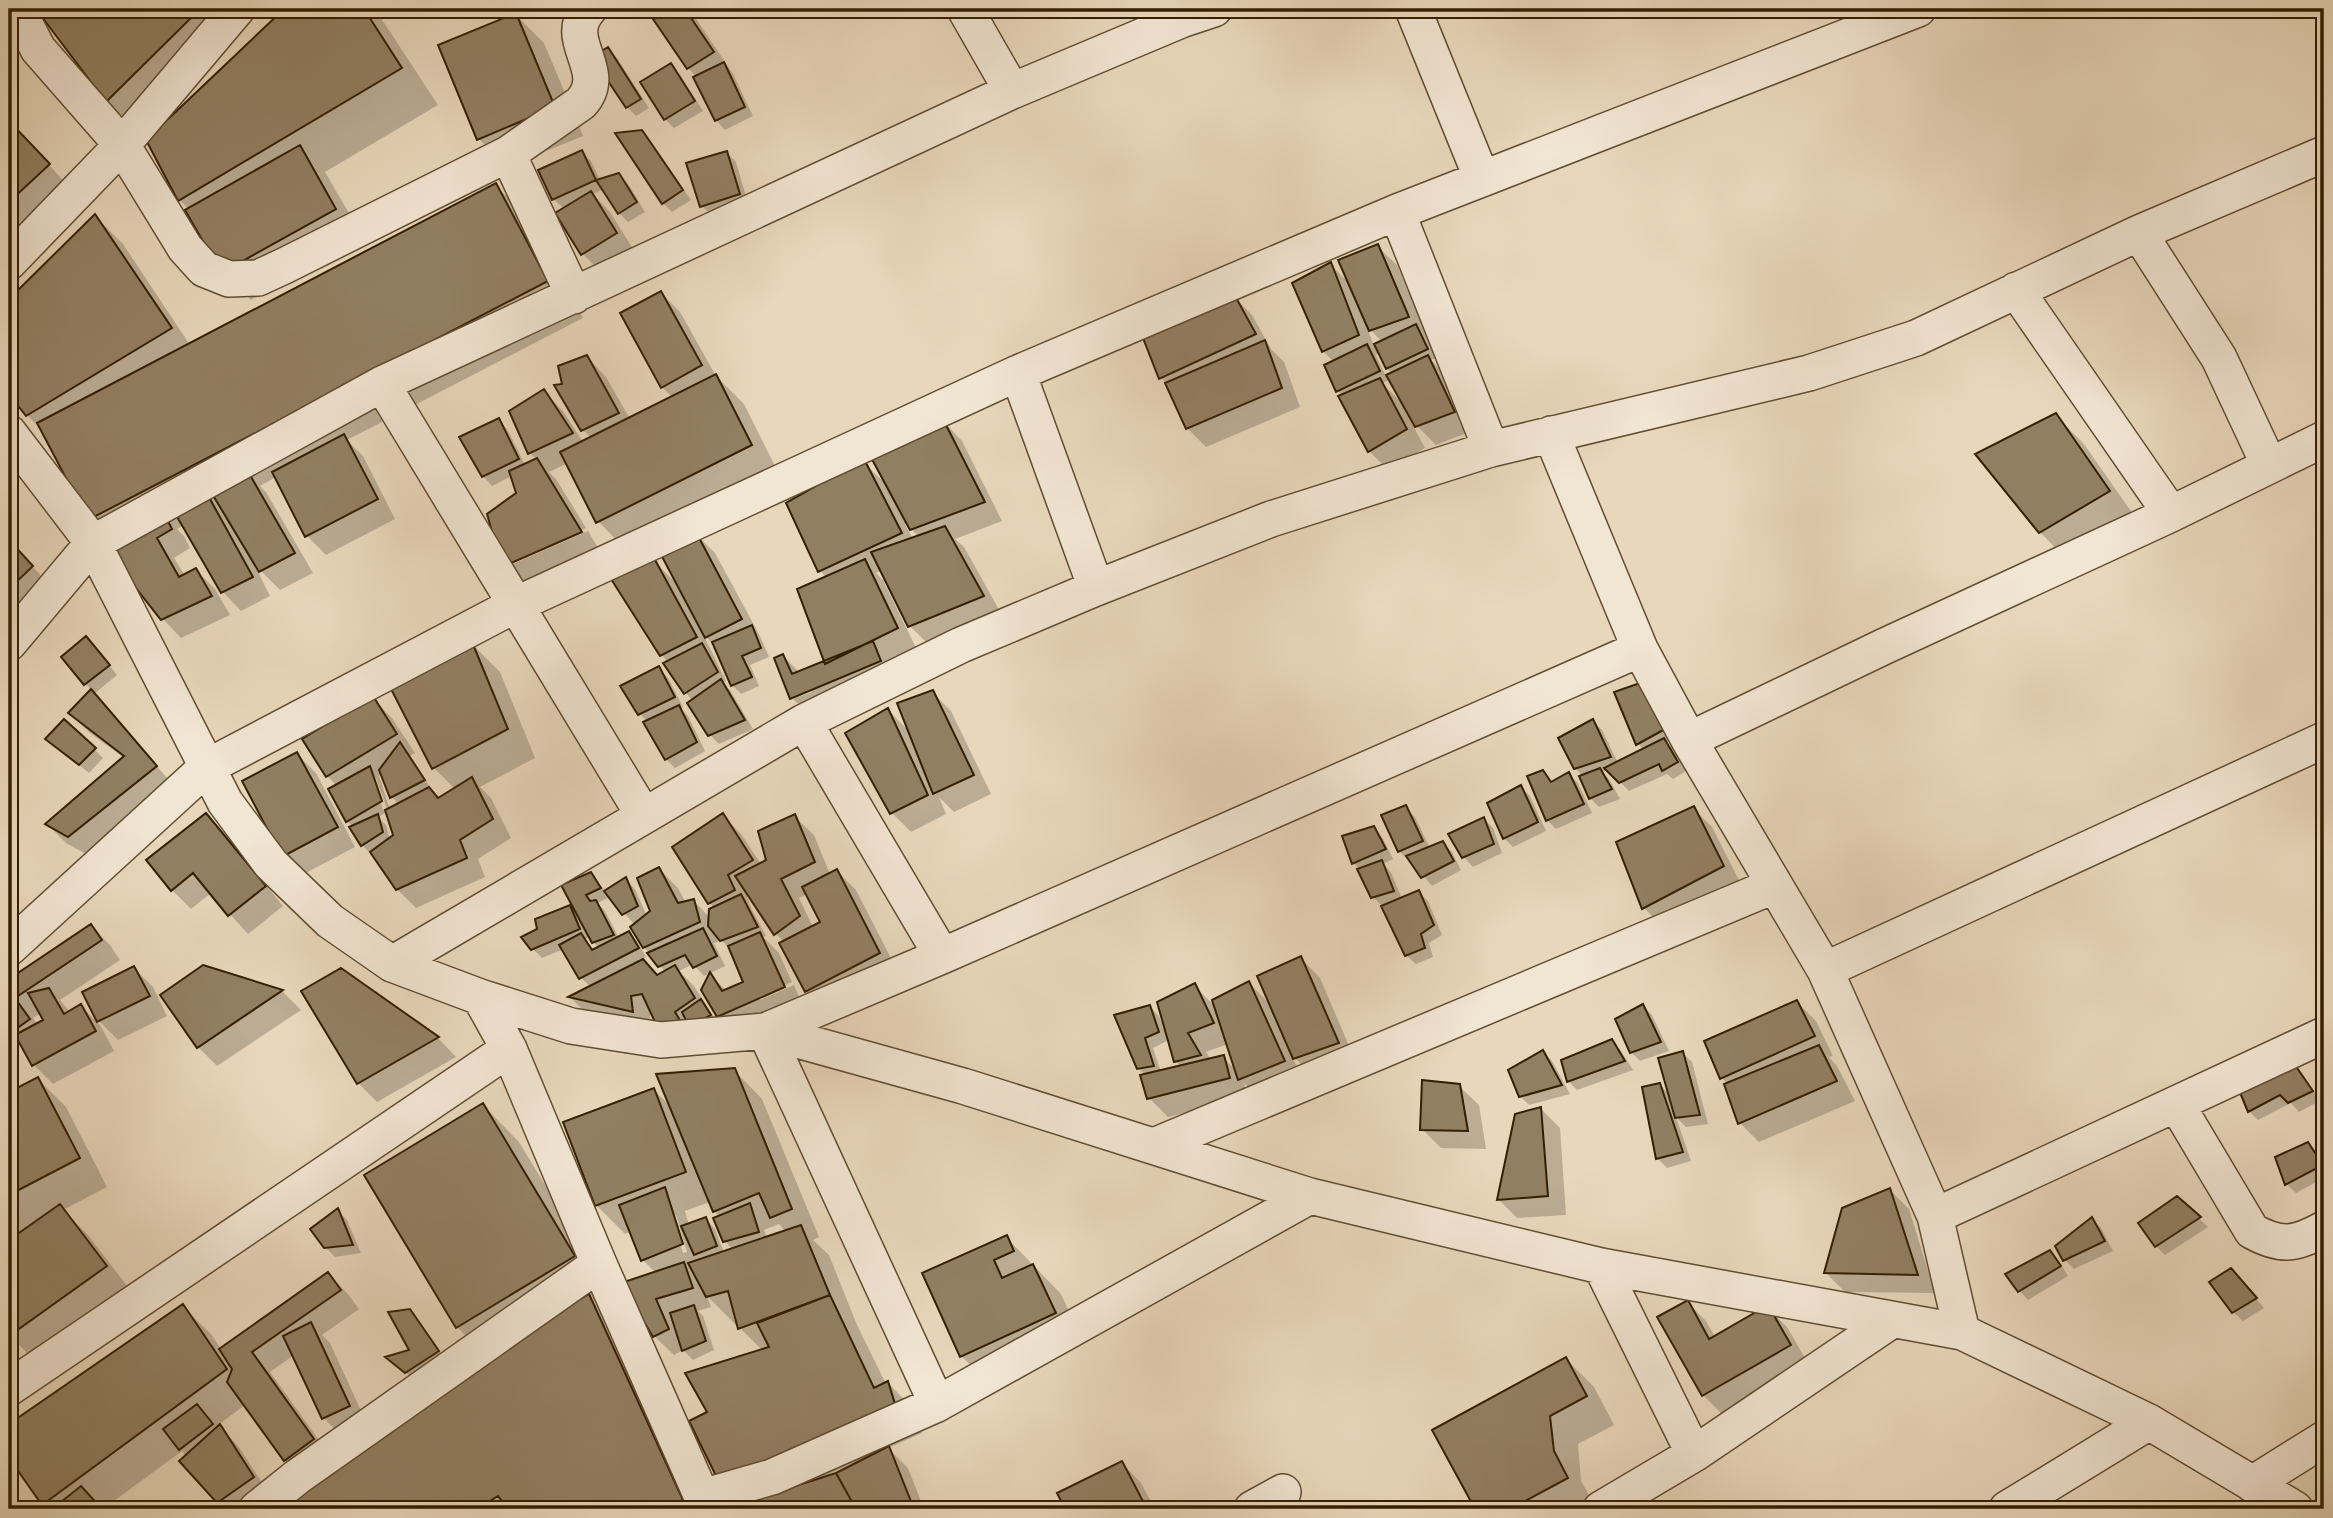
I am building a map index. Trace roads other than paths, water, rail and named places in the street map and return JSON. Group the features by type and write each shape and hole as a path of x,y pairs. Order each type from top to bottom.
{"street":[{"path":"22,9 24,22 38,49 122,145 185,248 204,269 229,279 258,278 508,154 581,103 590,93 592,81 579,30 581,17 589,9"},
{"path":"9,262 122,145 237,9"},
{"path":"965,9 1012,91"},
{"path":"9,643 93,543 382,384 1178,14 1214,9"},
{"path":"1413,9 1482,178"},
{"path":"9,948 207,768 515,605 1018,373 1397,212 1918,9"},
{"path":"508,154 575,296"},
{"path":"393,964 804,722 961,645 1096,588 1271,519 1491,449 1809,373 1916,338 2139,233 2324,154"},
{"path":"1397,212 1491,449"},
{"path":"2139,233 2219,358 2269,465"},
{"path":"2016,290 2171,514"},
{"path":"1018,373 1096,588"},
{"path":"382,384 644,816"},
{"path":"9,433 93,543 225,802 271,864 330,921 393,964 480,997 571,1026 661,1040 765,1031 1640,649"},
{"path":"1551,434 1640,649 1773,886 1825,970 1935,1216 1962,1332"},
{"path":"1689,740 2171,514 2324,439"},
{"path":"804,722 942,956"},
{"path":"1825,970 2324,740"},
{"path":"1154,1146 1773,886"},
{"path":"480,997 509,1049 599,1264 702,1497 772,1477 937,1404 1310,1196"},
{"path":"765,1031 963,1086 1310,1196 1601,1266 1962,1332 2149,1422 2295,1509"},
{"path":"765,1031 937,1404"},
{"path":"1935,1216 2324,1035"},
{"path":"15,1372 509,1049"},
{"path":"2177,1105 2252,1231 2270,1241 2289,1243 2310,1237 2324,1229"},
{"path":"257,1509 297,1477 599,1264"},
{"path":"1601,1266 1694,1454"},
{"path":"1601,1509 1694,1454 1892,1320"},
{"path":"2007,1509 2149,1422"},
{"path":"2252,1484 2324,1439"},
{"path":"1252,1509 1283,1492"}]}
